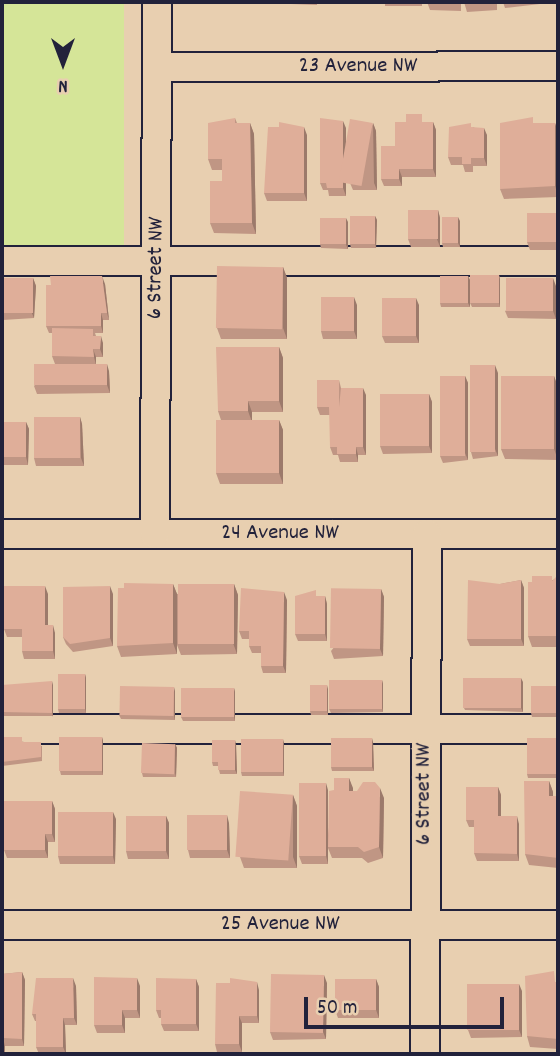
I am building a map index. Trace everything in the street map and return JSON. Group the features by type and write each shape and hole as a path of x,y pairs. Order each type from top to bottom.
{"street":[{"name":"6 Street NW","path":"155,534 157,2"},
{"name":"23 Avenue NW","path":"158,67 558,66"},
{"path":"2,261 558,261"},
{"name":"24 Avenue NW","path":"2,534 558,534"},
{"name":"6 Street NW","path":"425,1054 427,534"},
{"path":"2,729 558,729"},
{"name":"25 Avenue NW","path":"2,925 558,925"}],"green space":[{"path":"2,2 124,2 124,246 2,246"}],"building":[{"path":"458,2 458,3 427,3"},
{"path":"406,114 422,114 422,122 433,122 433,169 399,169 399,179 381,179 381,146 395,146 395,122 406,122"},
{"path":"533,117 533,123 555,123 555,186 500,189 500,123"},
{"path":"235,118 235,123 250,123 252,223 210,223 210,181 222,181 222,159 208,159 208,123"},
{"path":"320,118 343,121 343,188 327,188 326,183 320,183"},
{"path":"350,119 373,123 362,186 339,182"},
{"path":"279,122 304,127 304,193 264,193 268,127 279,127"},
{"path":"471,123 471,127 484,128 484,158 471,158 471,164 462,164 462,157 448,157 449,127"},
{"path":"408,210 438,210 438,239 408,239"},
{"path":"527,213 557,213 557,242 527,242"},
{"path":"350,216 375,216 375,244 350,244"},
{"path":"442,217 458,217 458,243 442,243"},
{"path":"320,218 346,218 346,244 320,244"},
{"path":"217,266 283,267 282,329 216,328"},
{"path":"470,275 499,275 499,303 470,303"},
{"path":"50,276 102,276 107,313 101,313 101,326 46,326 46,285 51,285"},
{"path":"440,276 468,276 468,303 440,303"},
{"path":"2,278 33,278 33,313 2,313"},
{"path":"506,278 553,278 553,311 506,311"},
{"path":"321,297 354,297 354,331 321,331"},
{"path":"382,298 416,298 416,336 382,336"},
{"path":"52,328 93,329 93,336 101,336 100,349 93,349 94,357 52,356"},
{"path":"216,347 279,347 279,401 248,401 248,411 218,411"},
{"path":"34,364 107,364 107,385 34,385"},
{"path":"470,365 495,365 495,452 470,452"},
{"path":"440,376 465,376 465,456 440,456"},
{"path":"501,376 554,376 554,449 501,449"},
{"path":"317,380 339,380 339,407 341,388 363,388 363,447 356,447 356,454 337,454 337,447 330,447 329,407 317,407"},
{"path":"380,394 429,394 429,446 380,446"},
{"path":"34,417 80,417 80,458 34,458"},
{"path":"216,420 279,420 279,473 216,473"},
{"path":"2,422 26,422 26,457 2,457"},
{"path":"532,576 552,576 552,581 558,577 558,636 528,636 528,582 532,582"},
{"path":"468,580 500,584 521,580 521,639 467,639"},
{"path":"124,583 173,584 173,643 117,646 118,588 124,588"},
{"path":"178,584 234,584 234,644 178,644"},
{"path":"4,586 45,586 45,625 53,625 53,651 22,651 22,629 4,629"},
{"path":"110,586 110,638 70,644 63,637 63,587"},
{"path":"241,588 284,592 283,666 261,666 261,646 249,646 249,631 239,631"},
{"path":"331,588 381,589 380,649 330,648"},
{"path":"316,590 316,596 325,596 325,634 295,634 295,596"},
{"path":"58,674 85,674 85,709 58,709"},
{"path":"463,678 521,678 521,708 463,708"},
{"path":"329,680 382,680 382,709 329,709"},
{"path":"52,681 52,713 2,712 2,685"},
{"path":"310,685 327,685 327,711 310,711"},
{"path":"120,686 174,687 173,716 119,715"},
{"path":"531,686 558,686 558,713 531,713"},
{"path":"181,688 234,688 234,717 181,717"},
{"path":"2,737 22,737 22,742 41,742 41,757 2,762"},
{"path":"59,737 102,737 102,771 59,771"},
{"path":"331,738 372,738 372,767 331,767"},
{"path":"527,738 558,738 558,774 527,774"},
{"path":"241,739 283,739 283,772 241,772"},
{"path":"212,740 235,740 235,770 218,770 218,762 212,762"},
{"path":"142,743 175,744 174,774 141,773"},
{"path":"334,778 349,778 349,791 357,791 363,782 375,782 380,788 379,847 364,852 358,847 328,847 329,791 334,790"},
{"path":"524,781 549,781 549,796 558,796 558,858 525,854"},
{"path":"299,783 326,783 326,856 299,856"},
{"path":"466,787 498,787 498,816 517,816 517,854 474,853 474,820 466,820"},
{"path":"240,791 293,795 288,861 235,857"},
{"path":"2,801 52,801 52,834 45,834 45,850 4,850"},
{"path":"58,812 113,812 113,856 58,856"},
{"path":"187,815 227,815 227,850 187,850"},
{"path":"126,816 166,816 166,851 126,851"},
{"path":"554,971 555,982 558,982 558,1039 527,1036 525,976"},
{"path":"22,972 22,1039 3,1038 2,1047 2,974"},
{"path":"271,974 324,975 323,1033 270,1032"},
{"path":"94,977 137,978 137,1010 122,1010 122,1025 94,1025"},
{"path":"36,978 73,978 74,1018 63,1018 63,1047 36,1047 36,1014 32,1014"},
{"path":"156,978 196,979 196,1024 161,1024 161,1010 156,1010"},
{"path":"230,978 257,982 257,1016 239,1016 239,1044 215,1044 216,983 230,983"},
{"path":"335,979 376,979 376,1010 335,1010"},
{"path":"467,984 519,984 519,1030 467,1030"}]}
